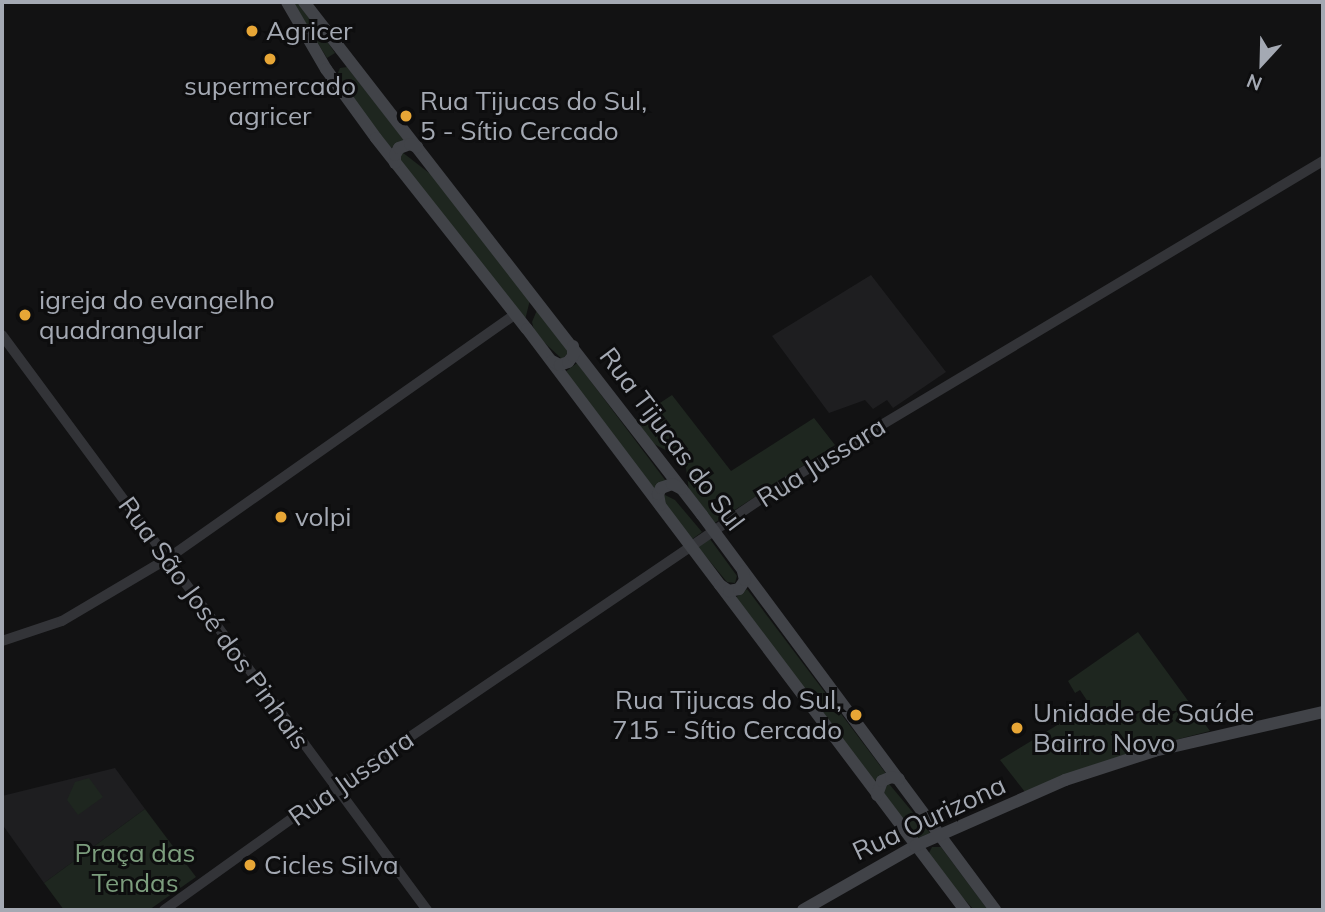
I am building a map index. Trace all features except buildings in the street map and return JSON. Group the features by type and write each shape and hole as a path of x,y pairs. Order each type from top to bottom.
{"main road":[{"name":"Rua Tijucas do Sul","path":"287,2 326,69 395,163 552,361 965,910"},
{"name":"Rua Tijucas do Sul","path":"304,2 714,531 995,910"},
{"path":"395,163 399,148 410,144 417,148"},
{"path":"552,361 560,365 568,362 574,353 573,346"},
{"path":"660,505 658,494 661,488 672,484 682,490"},
{"path":"720,585 729,591 739,589 745,580 743,570"},
{"name":"Rua Ourizona","path":"803,910 915,846 1077,776 1154,751 1323,712"},
{"path":"877,795 883,780 891,777 899,779"}],"street":[{"name":"Rua Jussara","path":"164,910 336,788 786,482 1323,161"},
{"path":"2,641 62,621 167,559 516,314"},
{"name":"Rua São José dos Pinhais","path":"2,335 427,910"}],"shaded area":[{"path":"871,275 946,372 893,408 887,400 873,409 865,400 829,413 772,336"},
{"path":"115,768 145,809 44,883 2,824 2,796"}],"green space":[{"path":"292,2 300,2 335,53 327,58"},
{"path":"347,67 404,140 391,148 362,111 337,75 340,68"},
{"path":"402,152 433,176 530,300 525,320 400,160 399,154"},
{"path":"537,310 569,352 562,359 535,334 532,322"},
{"path":"577,363 666,481 653,491 564,373"},
{"path":"672,395 731,471 814,418 835,445 713,524 689,491 686,468 677,456 652,443 634,420"},
{"path":"663,494 675,500 702,532 691,540 661,502"},
{"path":"710,539 737,576 735,583 727,582 697,546"},
{"path":"747,589 885,773 873,782 735,598"},
{"path":"1138,632 1210,731 1159,744 1025,792 1000,760 1090,705 1080,690 1075,693 1068,681"},
{"path":"89,778 103,797 78,815 67,800 75,782"},
{"path":"888,784 930,833 916,839 881,793"},
{"name":"Praça das Tendas","path":"145,809 196,877 149,910 64,910 44,883"},
{"path":"932,847 941,847 988,910 974,910 944,877 929,853"}],"place":[{"name":"Agricer","path":"252,31"},
{"name":"supermercado agricer","path":"270,59"},
{"name":"Rua Tijucas do Sul, 5 - Sítio Cercado","path":"406,116"},
{"name":"igreja do evangelho quadrangular","path":"25,315"},
{"name":"volpi","path":"281,517"},
{"name":"Rua Tijucas do Sul, 715 - Sítio Cercado","path":"856,715"},
{"name":"Unidade de Saúde Bairro Novo","path":"1017,728"},
{"name":"Cicles Silva","path":"250,865"}]}
